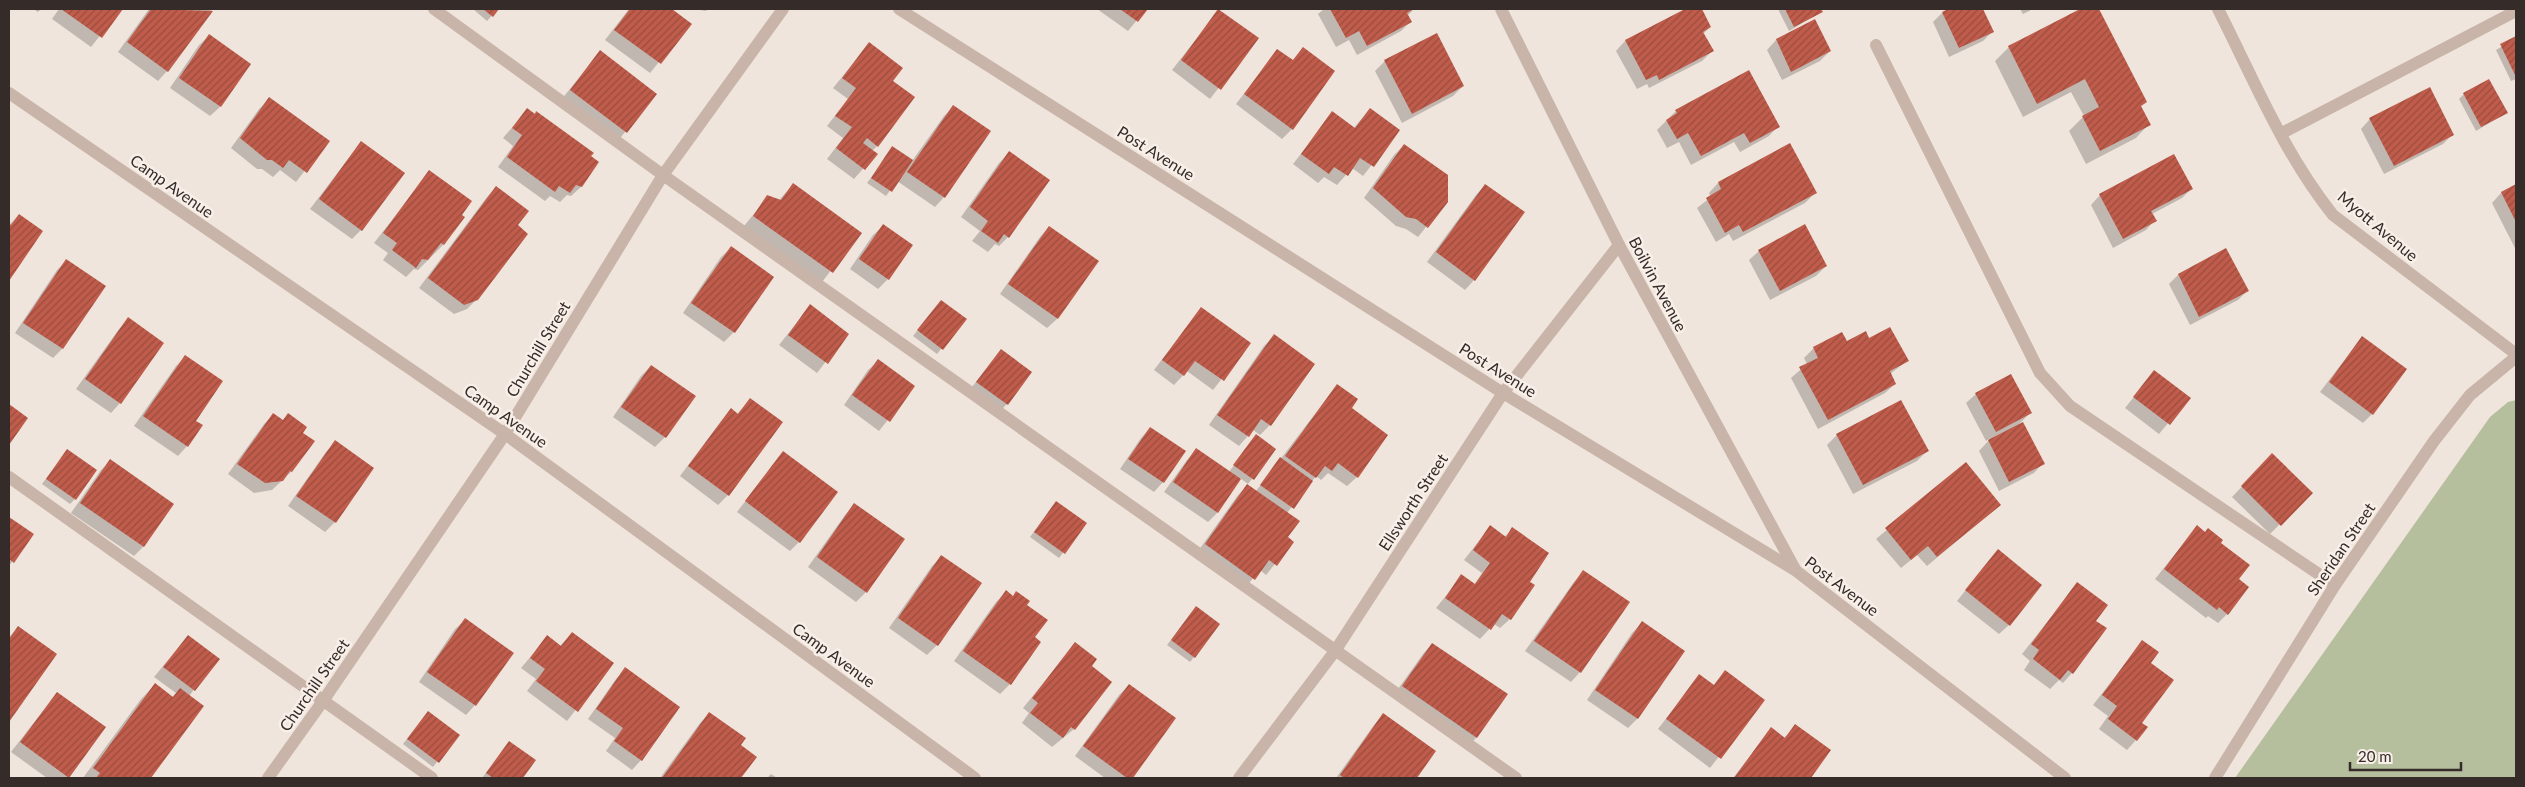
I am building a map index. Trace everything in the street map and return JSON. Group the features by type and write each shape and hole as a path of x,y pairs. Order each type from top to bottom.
{"street":[{"path":"434,9 663,175 1516,778"},
{"name":"Churchill Street","path":"268,778 323,701 505,434 663,175 783,9"},
{"name":"Post Avenue","path":"899,9 1503,394 1796,570 2065,778"},
{"name":"Boilvin Avenue","path":"1501,9 1618,246 1796,570"},
{"name":"Myott Avenue","path":"2218,9 2314,191 2333,214 2516,356"},
{"path":"2282,133 2516,11"},
{"path":"1876,46 2040,373 2070,406 2335,585"},
{"name":"Camp Avenue","path":"9,93 505,434 975,778"},
{"name":"Ellsworth Street","path":"1239,778 1335,651 1503,394 1618,246"},
{"name":"Sheridan Street","path":"2215,778 2335,585 2434,441 2470,395 2516,356"},
{"path":"9,477 432,778"}],"green space":[{"path":"2516,400 2516,778 2235,778 2490,417 2508,402"}],"building":[{"path":"61,9 123,9 102,38"},
{"path":"151,9 213,11 168,72 127,42"},
{"path":"483,9 499,9 493,17"},
{"path":"630,9 672,9 692,24 661,64 614,30"},
{"path":"1120,9 1148,9 1138,22"},
{"path":"1218,9 1259,38 1221,90 1181,60"},
{"path":"1330,9 1414,9 1407,13 1412,22 1367,46 1359,31 1346,38"},
{"path":"1685,9 1702,9 1711,27 1703,32 1714,51 1659,80 1657,75 1646,80 1625,40"},
{"path":"1785,9 1821,9 1823,12 1794,27"},
{"path":"1948,9 1983,9 1994,32 1959,48 1942,12"},
{"path":"2080,9 2099,9 2147,102 2141,106 2151,125 2100,151 2082,116 2099,107 2085,79 2037,104 2008,46"},
{"path":"1815,19 1831,51 1791,72 1776,39"},
{"path":"1437,33 1464,86 1412,114 1384,60"},
{"path":"209,34 251,64 221,107 179,78"},
{"path":"2516,36 2516,77 2500,44"},
{"path":"869,42 903,68 893,81 915,97 878,147 867,138 863,143 878,154 865,170 836,148 852,127 835,116 856,88 842,78"},
{"path":"1303,47 1335,71 1293,130 1244,94 1277,49 1293,60"},
{"path":"600,50 657,94 627,133 570,90"},
{"path":"1749,70 1780,127 1750,143 1744,133 1701,156 1688,133 1677,139 1666,120 1677,113 1675,110"},
{"path":"2489,79 2508,113 2481,127 2463,93"},
{"path":"2430,87 2454,135 2394,166 2369,118"},
{"path":"269,97 330,141 307,173 289,160 283,168 272,160 267,160 240,138"},
{"path":"953,105 991,131 945,198 907,172"},
{"path":"527,108 535,114 536,111 594,153 591,156 599,162 582,187 576,185 570,193 559,186 555,192 507,157 522,135 512,128"},
{"path":"1370,108 1400,130 1374,167 1360,158 1348,176 1334,167 1329,174 1301,154 1332,111 1355,128"},
{"path":"361,141 405,173 362,231 319,199"},
{"path":"1790,143 1817,193 1743,232 1739,225 1725,233 1706,198 1721,189 1718,182"},
{"path":"1404,144 1448,175 1448,202 1428,228 1416,219 1406,217 1373,188"},
{"path":"892,146 913,160 892,192 871,178"},
{"path":"1009,151 1050,180 1009,238 1004,234 998,243 981,231 988,221 970,207"},
{"path":"2174,154 2193,189 2151,211 2157,221 2123,239 2099,194"},
{"path":"429,170 472,201 462,215 465,217 444,245 441,243 428,260 422,259 416,268 392,250 397,243 383,233"},
{"path":"793,183 862,233 833,273 753,216 767,195 781,200"},
{"path":"1485,184 1525,212 1475,281 1436,252"},
{"path":"2516,184 2516,222 2501,192"},
{"path":"496,186 529,211 518,225 528,234 478,300 464,305 428,278"},
{"path":"19,214 43,231 9,281 9,224 11,225"},
{"path":"883,224 913,245 889,280 859,259"},
{"path":"1805,224 1827,266 1780,291 1758,250"},
{"path":"1049,226 1099,261 1058,319 1008,284"},
{"path":"731,246 774,277 735,333 691,303"},
{"path":"2226,248 2249,291 2199,317 2178,274"},
{"path":"66,259 106,286 63,349 23,323"},
{"path":"941,300 967,319 943,350 917,330"},
{"path":"810,304 849,334 828,364 788,335"},
{"path":"1201,307 1251,343 1224,381 1195,361 1184,376 1162,360"},
{"path":"128,317 164,343 121,404 85,379"},
{"path":"1890,327 1909,361 1890,371 1896,384 1828,420 1799,367 1818,358 1813,347 1842,332 1847,341 1866,331 1869,338"},
{"path":"1274,334 1315,364 1271,426 1261,419 1249,437 1217,415"},
{"path":"2362,336 2407,369 2373,415 2329,382"},
{"path":"1001,349 1032,372 1008,405 976,382"},
{"path":"185,355 223,381 196,421 203,425 188,447 143,416"},
{"path":"878,359 915,386 890,422 852,395"},
{"path":"651,365 696,396 666,438 621,407"},
{"path":"2154,370 2191,398 2170,425 2133,397"},
{"path":"2011,374 2032,413 1996,432 1975,393"},
{"path":"1337,384 1358,399 1352,408 1388,435 1358,478 1338,463 1332,471 1325,466 1316,478 1285,456"},
{"path":"750,398 783,422 729,496 688,466 731,408 738,414"},
{"path":"1901,400 1929,451 1863,485 1836,434"},
{"path":"9,404 28,418 9,445"},
{"path":"273,413 283,420 288,413 307,427 303,433 315,441 283,481 265,483 237,464"},
{"path":"2023,422 2045,464 2009,482 1988,440"},
{"path":"1150,427 1186,451 1164,483 1128,459"},
{"path":"1256,434 1276,449 1254,480 1233,465"},
{"path":"335,440 374,468 336,523 296,496"},
{"path":"1196,448 1241,479 1218,513 1173,482"},
{"path":"67,449 97,470 76,500 46,479"},
{"path":"783,451 838,492 800,543 745,501"},
{"path":"2272,453 2313,493 2281,526 2241,486"},
{"path":"1280,457 1313,481 1294,509 1260,485"},
{"path":"110,459 174,504 144,547 80,503"},
{"path":"1966,462 2001,505 1937,557 1928,546 1911,560 1885,528"},
{"path":"1247,484 1300,521 1288,537 1294,542 1277,566 1269,560 1255,580 1205,544"},
{"path":"1056,501 1087,523 1065,554 1034,532"},
{"path":"854,503 905,539 867,593 817,557"},
{"path":"9,517 34,534 14,563 9,559"},
{"path":"1490,525 1506,537 1512,527 1549,553 1530,582 1535,585 1511,620 1502,614 1491,630 1445,598 1461,574 1475,584 1490,563 1473,550"},
{"path":"2197,525 2205,532 2208,528 2223,540 2221,543 2250,565 2239,579 2249,587 2228,615 2219,607 2217,610 2164,569"},
{"path":"1998,549 2042,585 2010,626 1965,590"},
{"path":"941,555 982,583 938,646 898,618"},
{"path":"1583,570 1630,602 1581,673 1534,641"},
{"path":"2077,582 2108,605 2096,621 2107,628 2073,674 2068,670 2060,680 2033,659 2039,650 2031,644"},
{"path":"1006,590 1013,596 1016,591 1030,601 1027,605 1048,620 1035,637 1041,642 1011,685 963,651"},
{"path":"1196,606 1220,624 1195,658 1171,640"},
{"path":"465,618 514,653 476,706 427,672"},
{"path":"1642,621 1685,651 1638,719 1595,690"},
{"path":"18,626 57,654 9,722 9,639"},
{"path":"572,632 614,663 578,712 536,681 545,669 530,658 547,635 561,646"},
{"path":"188,635 220,659 195,691 163,667"},
{"path":"2142,640 2159,652 2151,663 2174,680 2142,723 2148,727 2137,741 2108,719 2117,706 2102,695"},
{"path":"1075,642 1097,659 1092,666 1112,682 1075,730 1071,727 1063,738 1030,713 1038,703 1032,698"},
{"path":"1432,643 1508,694 1477,738 1402,686"},
{"path":"625,667 680,707 642,761 614,741 623,728 596,709"},
{"path":"1725,670 1765,700 1721,759 1666,719 1699,674 1714,685"},
{"path":"155,683 173,697 180,688 204,706 151,778 96,778 100,773 93,768"},
{"path":"1129,684 1176,718 1133,778 1127,778 1083,746"},
{"path":"57,692 106,727 69,778 20,742"},
{"path":"428,711 460,735 439,763 407,739"},
{"path":"709,712 746,738 741,745 757,757 741,778 662,778"},
{"path":"1383,713 1436,751 1417,778 1344,778 1340,775"},
{"path":"1795,724 1831,750 1811,778 1734,778 1771,727 1785,738"},
{"path":"509,741 536,760 523,778 493,778 486,773"}]}
